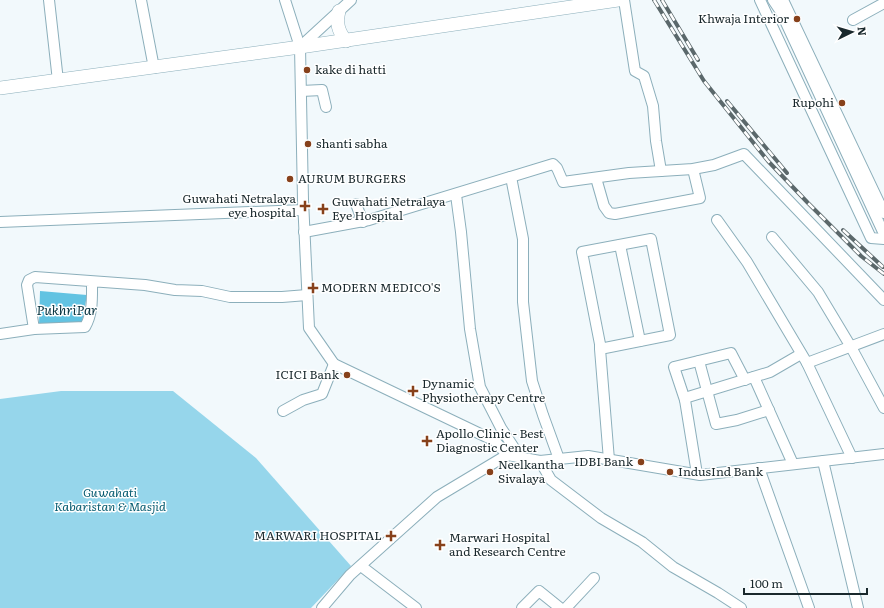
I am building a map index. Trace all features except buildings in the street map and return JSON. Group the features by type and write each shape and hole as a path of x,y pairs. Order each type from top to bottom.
{"main road":[{"path":"0,88 300,48 618,0"},
{"path":"339,11 337,25 340,34 346,41"}],"street":[{"path":"50,0 58,81"},
{"path":"141,0 154,68"},
{"path":"285,0 300,48 303,210 309,328 334,364 495,441 507,455 520,458 540,461 588,456 697,474 884,454"},
{"path":"300,48 351,0"},
{"path":"624,0 635,71 644,76 653,106 656,141 661,171"},
{"path":"760,0 871,238 884,238"},
{"path":"774,0 884,234"},
{"path":"783,0 884,213"},
{"path":"853,20 884,3"},
{"path":"301,91 322,90 326,107"},
{"path":"304,232 363,222 554,164 563,182 629,173 693,169 714,165 744,154 884,300"},
{"path":"596,178 604,206 609,213 615,214 700,198 693,169"},
{"path":"510,177 522,239 523,302 532,381 560,460"},
{"path":"456,195 470,329 480,387 520,458"},
{"path":"356,204 363,222"},
{"path":"0,222 303,210"},
{"path":"717,220 747,262 807,363 852,458"},
{"path":"772,237 818,292 851,347 884,408"},
{"path":"600,349 670,335 651,239 582,252 600,349 609,460"},
{"path":"620,245 640,341"},
{"path":"34,330 28,285 29,280 36,277 145,285 175,290 202,291 230,297 282,297 307,295"},
{"path":"0,334 84,327 89,319 92,304 92,282"},
{"path":"807,363 884,334"},
{"path":"697,474 685,400 674,367 731,353 769,410 793,464"},
{"path":"685,400 688,397 770,372 801,354"},
{"path":"699,361 716,424 738,420 769,410"},
{"path":"284,411 303,400 322,394 334,364"},
{"path":"322,608 350,575 437,497 507,455"},
{"path":"540,461 551,480 601,518 642,542 673,567 741,608"},
{"path":"823,461 858,608"},
{"path":"759,468 808,608"},
{"path":"361,566 416,608"},
{"path":"566,608 594,578"},
{"path":"522,608 539,591 560,608"}],"green space":[{"name":"Guwahati Kabaristan & Masjid","path":"61,391 173,391 256,458 351,566 311,608 0,608 0,399"}],"water":[{"name":"PukhriPar","path":"40,291 87,295 81,328 39,325"}],"railway":[{"path":"654,0 704,81 768,161 861,256 884,274"},
{"path":"662,0 698,60"},
{"path":"727,101 787,173"},
{"path":"843,230 883,267"}],"place":[{"name":"Khwaja Interior","path":"797,19"},
{"name":"kake di hatti","path":"307,70"},
{"name":"Rupohi","path":"842,103"},
{"name":"shanti sabha","path":"308,144"},
{"name":"AURUM BURGERS","path":"290,179"},
{"name":"Guwahati Netralaya eye hospital","path":"305,206"},
{"name":"Guwahati Netralaya Eye Hospital","path":"323,209"},
{"name":"MODERN MEDICO'S","path":"313,288"},
{"name":"ICICI Bank","path":"347,375"},
{"name":"Dynamic Physiotherapy Centre","path":"413,391"},
{"name":"Apollo Clinic - Best Diagnostic Center","path":"427,441"},
{"name":"IDBI Bank","path":"641,462"},
{"name":"Neelkantha Sivalaya","path":"490,472"},
{"name":"IndusInd Bank","path":"670,472"},
{"name":"MARWARI HOSPITAL","path":"391,536"},
{"name":"Marwari Hospital and Research Centre","path":"440,545"}]}
